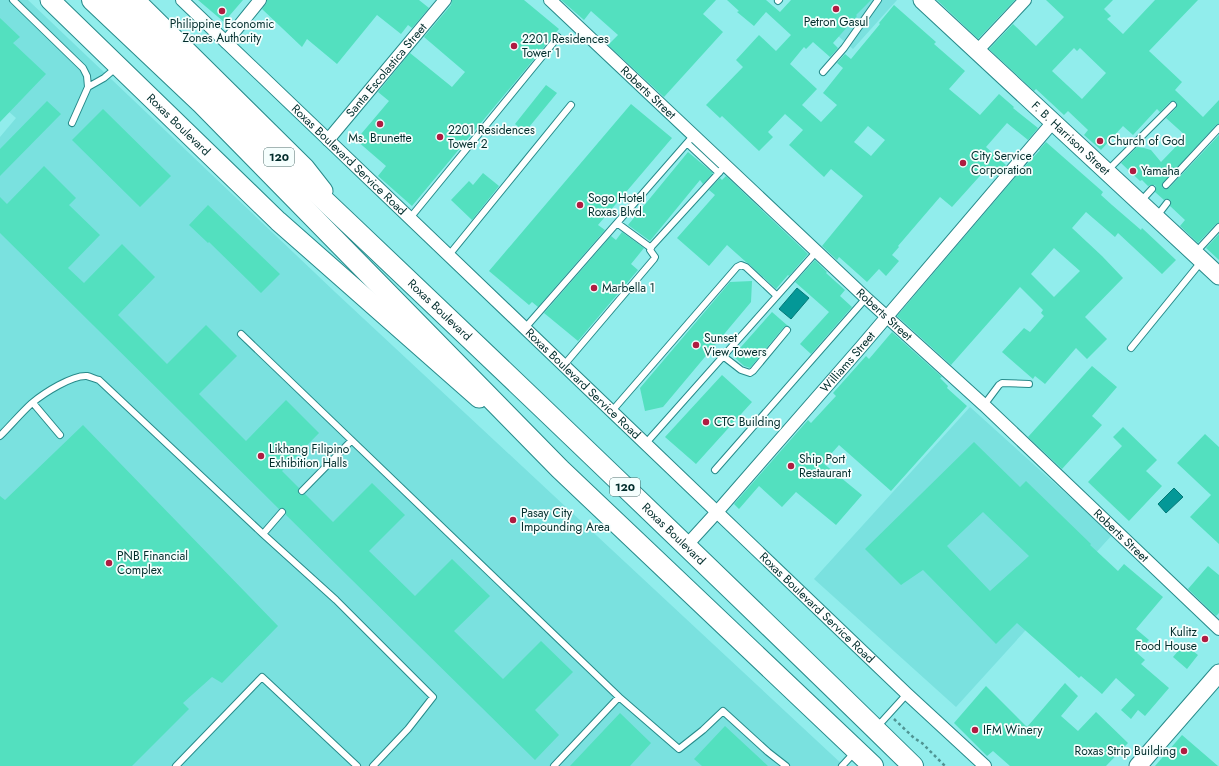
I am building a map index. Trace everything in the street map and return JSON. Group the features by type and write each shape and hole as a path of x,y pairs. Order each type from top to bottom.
{"highway":[{"name":"Roxas Boulevard","path":"92,0 346,220 913,766"},
{"name":"Roxas Boulevard","path":"112,0 560,469 873,766"}],"main road":[{"name":"Roxas Boulevard","path":"50,0 278,221 560,469"},
{"name":"Roxas Boulevard","path":"135,0 305,168 346,220"},
{"name":"F. B. Harrison Street","path":"922,0 1219,276"},
{"path":"1138,766 1219,673"}],"street":[{"name":"Roxas Boulevard Service Road","path":"182,0 907,694 985,766"},
{"path":"226,42 260,0"},
{"name":"Santa Escolastica Street","path":"328,140 445,0"},
{"name":"Roberts Street","path":"550,0 690,139 722,169 817,251 866,298 984,405 1219,629"},
{"path":"977,51 1025,0"},
{"name":"Williams Street","path":"686,546 887,317 1053,122"}],"lane":[{"path":"13,0 82,68 87,76 88,87 72,123"},
{"path":"823,72 844,48 878,0"},
{"path":"867,4 872,8"},
{"path":"410,218 558,37"},
{"path":"88,87 104,78 118,66"},
{"path":"449,255 571,105"},
{"path":"1107,172 1173,105"},
{"path":"1166,185 1219,128"},
{"path":"525,328 690,139"},
{"path":"650,248 722,169"},
{"path":"1140,202 1152,189"},
{"path":"1156,217 1167,203"},
{"path":"564,365 655,257 650,248 617,223"},
{"path":"1131,348 1219,228"},
{"path":"646,443 817,251"},
{"path":"612,411 731,272 737,267 746,267 777,296"},
{"path":"715,470 866,298"},
{"path":"723,356 741,370 750,373 787,330"},
{"path":"241,334 619,697 679,749 703,730 723,711 768,752 786,766"},
{"path":"0,436 33,403 56,387 71,379 80,377 89,376 99,380 263,534 336,600 434,697 408,729 372,766"},
{"path":"984,405 1002,383 1029,384"},
{"path":"33,403 60,435"},
{"path":"302,491 351,441"},
{"path":"263,534 282,512"},
{"path":"176,766 262,677 357,766"},
{"path":"875,729 907,694"},
{"path":"554,766 619,697"},
{"path":"842,766 856,750"}],"path":[{"path":"889,714 914,738 922,743 945,766"}],"shaded area":[{"path":"0,0 28,0 335,292 844,766 0,766 0,137 16,118 0,104"},
{"path":"828,0 897,0 853,49 814,15"},
{"path":"970,407 1112,535 956,707 814,579"}],"water":[{"path":"797,288 809,298 791,319 779,309"},
{"path":"1174,488 1183,497 1166,513 1158,504"}],"building":[{"name":"Philippine Economic Zones Authority","path":"198,0 243,0 224,22"},
{"path":"267,0 419,0 429,8 412,28 408,25 401,34 377,15 337,64 307,39 302,47 262,9"},
{"path":"452,0 524,0 559,29 412,206 378,176 386,166 356,140 389,101 378,92 410,53 452,87 465,72 424,37 451,5"},
{"path":"561,0 716,0 703,14 723,32 664,97 608,45 618,35 591,11 584,20"},
{"path":"727,0 766,0 780,12 791,0 871,0 856,15 857,16 833,43 838,48 830,57 813,42 806,49 804,47 790,64 817,89 802,105 821,122 837,105 823,93 843,68 837,63 845,54 851,59 894,5 936,42 934,44 965,71 949,89 980,115 999,94 1014,107 1013,108 1038,128 1028,140 1007,123 986,147 1006,165 997,176 987,168 952,207 940,197 892,255 899,261 886,276 879,269 867,282 839,257 837,260 822,246 863,196 831,169 824,177 789,145 803,130 785,114 768,132 773,137 759,151 722,116 720,118 706,105 743,67 736,60 759,35 776,51 791,35 766,12 754,26 737,12 739,11","holes":["868,126 885,140 871,156 854,142"]},
{"path":"937,0 1015,0 978,39"},
{"path":"1046,0 1113,0 1104,9 1111,16 1107,19 1123,34 1155,0 1198,0 1149,51 1182,82 1175,90 1203,117 1219,100 1219,124 1216,125 1162,184 1162,187 1165,189 1169,188 1219,135 1219,223 1216,224 1198,243 1180,226 1185,220 1170,206 1170,200 1164,200 1155,192 1155,185 1148,186 1142,180 1140,181 1121,163 1137,147 1151,150 1161,162 1186,136 1166,118 1176,108 1176,102 1170,102 1160,112 1157,109 1133,135 1123,126 1101,150 1084,135 1088,130 1068,111 1064,115 1036,89 1034,91 989,49 1013,24 1036,46 1064,17","holes":["1074,48 1077,51 1080,48 1106,73 1082,99 1052,71"]},
{"path":"0,18 20,37 13,43 46,74 0,122"},
{"path":"546,85 557,93 525,132 515,124"},
{"path":"47,101 61,114 0,176 0,149"},
{"name":"Sogo Hotel Roxas Blvd.","path":"631,104 672,138 598,225 605,230 538,307 532,302 529,305 489,271"},
{"path":"103,109 171,176 140,207 72,140"},
{"path":"1046,142 1103,192 1101,195 1112,205 1141,230 1142,228 1176,260 1162,274 1118,233 1115,237 1086,212 1072,228 1123,278 1085,317 1107,339 1087,359 1076,348 1045,384 1035,376 1033,379 1002,352 1024,328 1030,332 1044,316 1041,313 1043,310 1020,287 951,365 897,316","holes":["1054,248 1080,271 1054,297 1031,274"]},
{"path":"688,152 713,173 703,184 700,180 650,241 628,225"},
{"name":"Likhang Filipino Exhibition Halls","path":"44,166 76,198 69,205 100,235 68,268 84,283 122,244 155,277 118,315 167,364 206,325 237,356 199,394 246,441 286,400 319,433 282,471 299,488 299,494 305,494 333,522 372,483 405,515 369,551 415,596 452,559 490,596 454,631 503,679 541,641 573,672 535,710 559,735 535,760 286,515 285,509 279,509 0,233 0,197 7,204"},
{"path":"483,173 499,186 472,220 451,200 469,181 473,185"},
{"path":"726,176 808,254 776,289 727,245 709,266 677,238 715,195 709,190 720,178 722,180"},
{"path":"208,205 280,274 261,293 209,242 208,243 189,225"},
{"name":"Marbella 1","path":"622,232 644,248 631,264 638,270 578,341 544,313 611,236 616,240"},
{"path":"1219,234 1219,260 1206,248"},
{"path":"815,260 827,272 826,273 845,290 840,296 852,307 811,354 800,344 829,312 795,282"},
{"name":"Sunset View Towers","path":"752,281 751,302 663,407 645,411 640,388 730,282"},
{"path":"772,312 788,326 784,327 750,368 744,366 733,356"},
{"path":"892,332 942,377 940,378 948,386 947,388 967,406 891,491 839,445 823,463 862,495 836,525 796,492 782,507 759,486 739,509 734,504 808,420 811,423 836,396 833,393 866,356 869,359"},
{"path":"1092,366 1117,387 1092,416 1102,425 1062,469 1028,437"},
{"name":"CTC Building","path":"722,375 752,402 696,464 665,437"},
{"name":"PNB Financial Complex","path":"83,425 278,626 222,683 212,677 183,703 189,709 132,766 0,766 0,496 5,500"},
{"path":"1123,427 1157,460 1146,471 1162,486 1129,521 1088,482 1122,446 1113,437"},
{"path":"1205,434 1219,447 1219,544 1190,517 1211,495 1177,463"},
{"path":"974,442 1020,487 1026,481 1118,571 1124,564 1163,597 1136,629 1149,640 1137,653 1145,660 1141,664 1169,688 1145,716 1138,710 1131,719 1121,710 1135,695 1116,678 1102,694 1081,676 1079,678 1017,623 996,644 923,570 901,585 865,549","holes":["983,512 1029,556 990,591 947,546"]},
{"path":"1208,566 1219,575 1219,613 1216,616 1188,589"},
{"path":"1184,644 1198,655 1187,669 1173,657"},
{"path":"1065,683 1078,696 1061,716 1078,731 1096,712 1128,743 1106,766 1010,766 993,751 987,756 954,723 986,686 1027,727"},
{"path":"620,713 651,743 630,766 570,766"},
{"path":"725,726 768,766 702,766 694,759"},
{"name":"Roxas Strip Building","path":"1182,735 1218,766 1155,766"}],"place":[{"name":"Petron Gasul","path":"836,9"},
{"name":"Philippine Economic Zones Authority","path":"222,11"},
{"name":"2201 Residences Tower 1","path":"514,46"},
{"name":"Ms. Brunette","path":"380,124"},
{"name":"2201 Residences Tower 2","path":"440,137"},
{"name":"Church of God","path":"1100,141"},
{"name":"City Service Corporation","path":"963,163"},
{"name":"Yamaha","path":"1133,171"},
{"name":"Sogo Hotel Roxas Blvd.","path":"580,205"},
{"name":"Marbella 1","path":"594,288"},
{"name":"Sunset View Towers","path":"696,345"},
{"name":"CTC Building","path":"706,422"},
{"name":"Likhang Filipino Exhibition Halls","path":"261,456"},
{"name":"Ship Port Restaurant","path":"791,466"},
{"name":"Pasay City Impounding Area","path":"513,520"},
{"name":"PNB Financial Complex","path":"109,563"},
{"name":"Kulitz Food House","path":"1205,639"},
{"name":"IFM Winery","path":"975,730"},
{"name":"Roxas Strip Building","path":"1184,751"}]}
